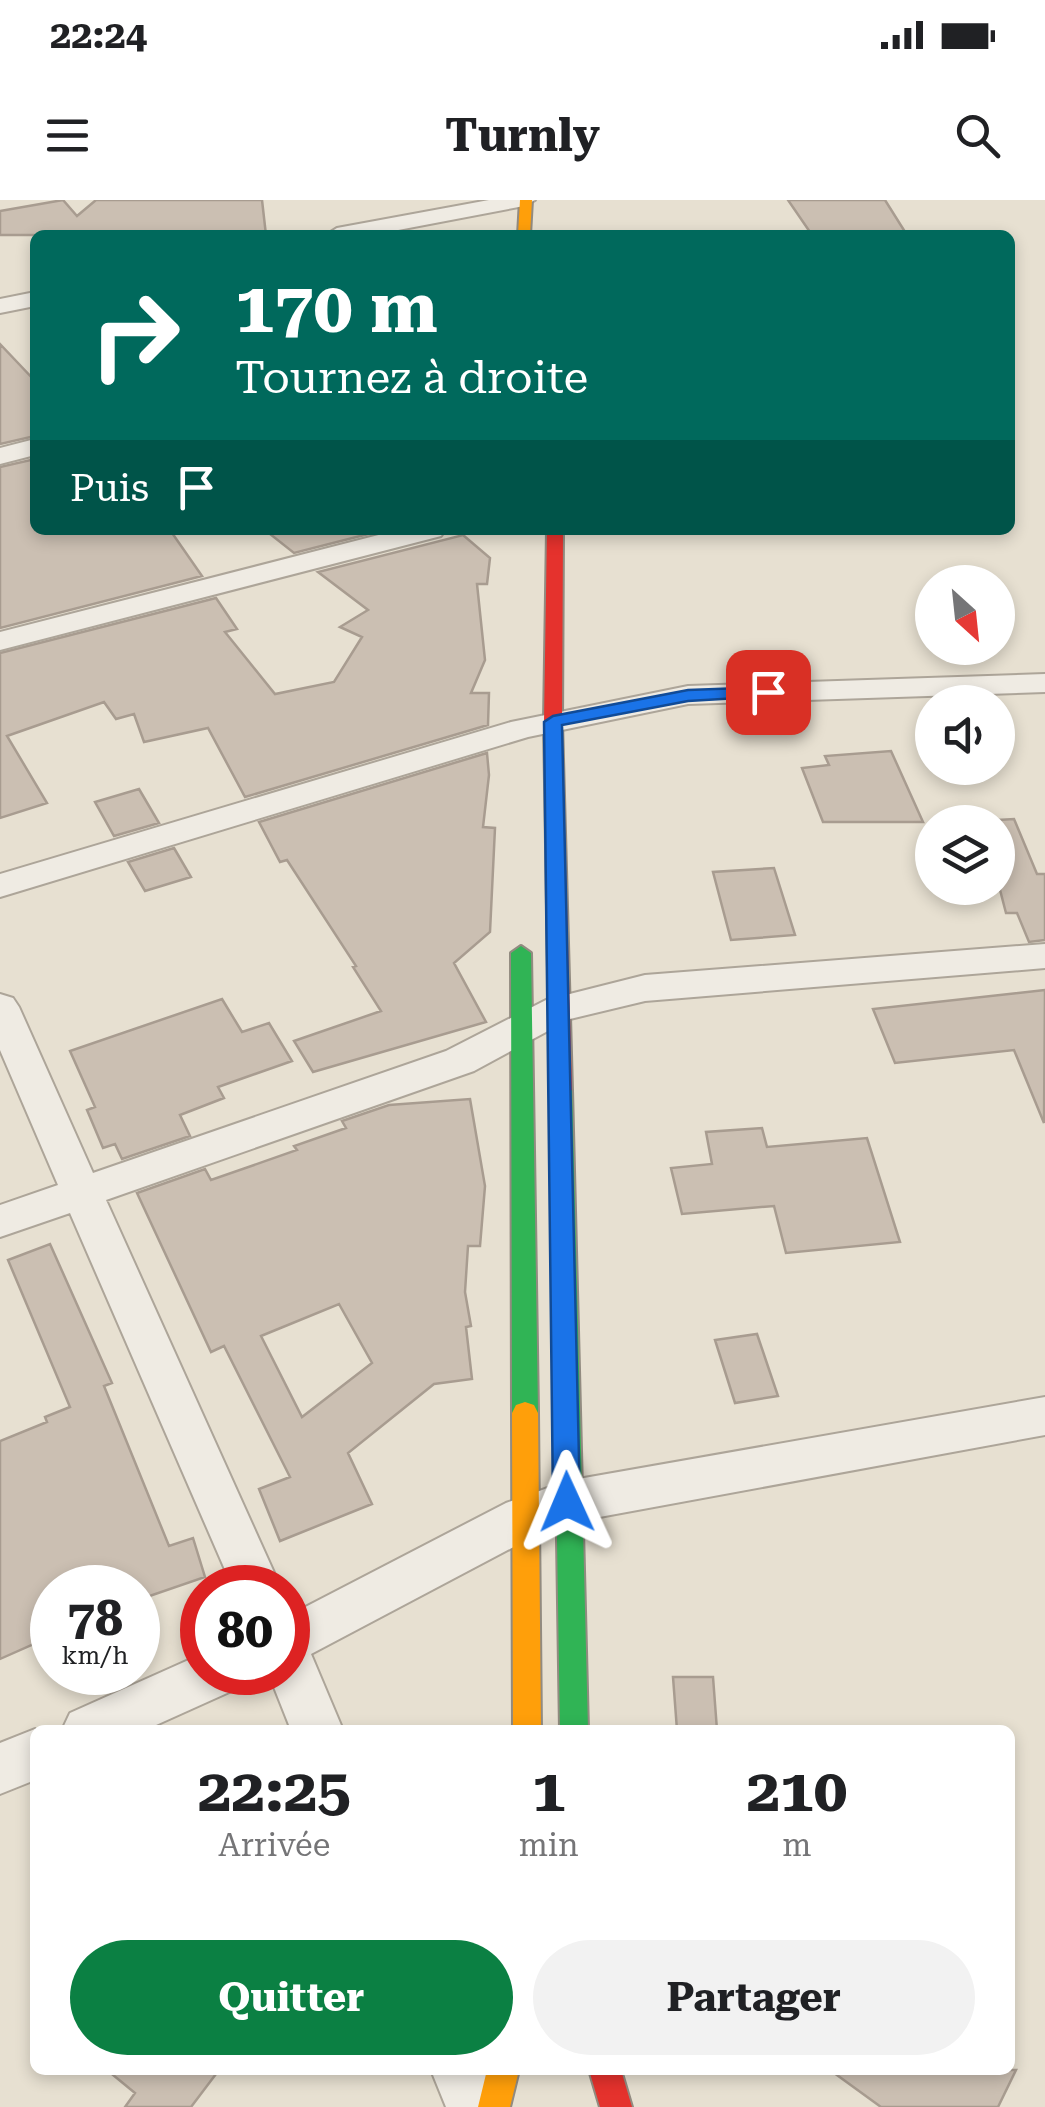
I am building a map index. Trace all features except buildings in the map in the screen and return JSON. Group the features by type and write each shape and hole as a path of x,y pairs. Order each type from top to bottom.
{"highway":[{"path":"524,230 525,200"},
{"path":"527,1725 545,1510 559,1009 530,727 554,535"},
{"path":"521,936 520,1030 545,1510 573,1725"},
{"path":"494,2107 502,2075"},
{"path":"606,2075 616,2107"}],"street":[{"path":"364,230 525,200"},
{"path":"0,306 30,300"},
{"path":"0,456 30,449"},
{"path":"0,642 412,535"},
{"path":"0,886 530,727 688,695 1045,683"},
{"path":"0,1222 460,1061 559,1009 645,988 1045,956"},
{"path":"0,1007 247,1565"},
{"path":"310,1630 545,1510 1045,1416"},
{"path":"99,1725 180,1689"},
{"path":"303,1695 316,1725"},
{"path":"0,1769 30,1756"},
{"path":"462,2075 475,2107"}],"traffic: fast":[{"path":"521,953 525,1413"},
{"path":"561,1090 574,1725"}],"traffic: slow":[{"path":"524,230 526,200"},
{"path":"525,1413 527,1725"},
{"path":"494,2107 502,2075"}],"traffic: jam":[{"path":"555,535 553,722 561,1090"},
{"path":"606,2075 616,2107"}],"route":[{"path":"567,1502 553,722 688,695 768,692"}]}
